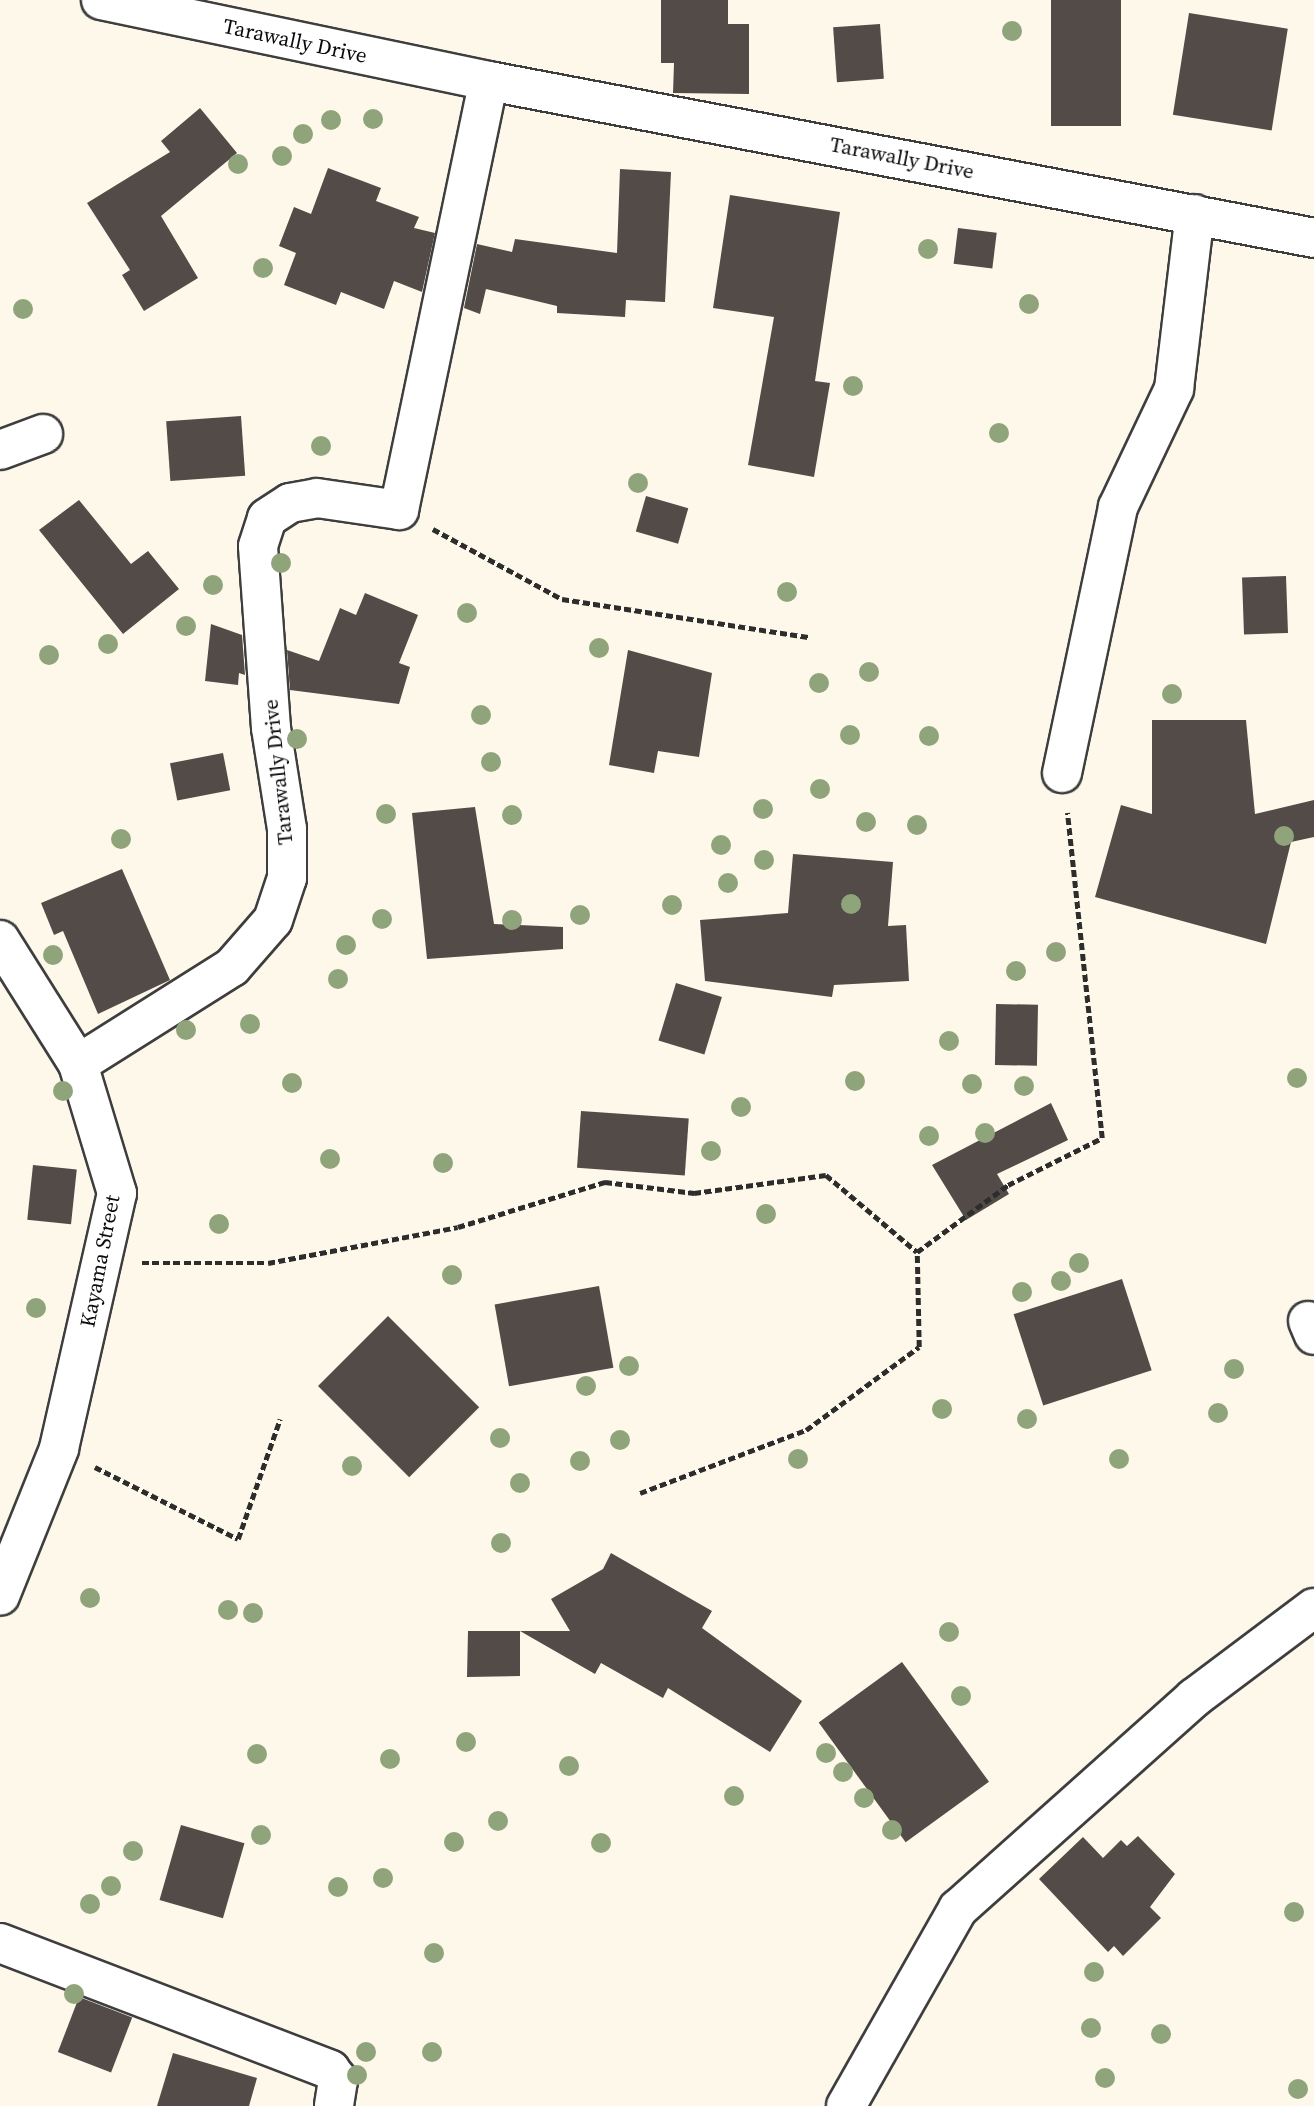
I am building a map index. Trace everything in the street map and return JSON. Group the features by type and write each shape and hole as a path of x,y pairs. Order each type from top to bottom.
{"street":[{"name":"Tarawally Drive","path":"100,0 489,81 1314,238"},
{"path":"399,510 489,81"},
{"path":"1062,772 1118,507 1174,389 1195,214"},
{"path":"0,450 43,434"},
{"name":"Tarawally Drive","path":"78,1065 232,967 273,920 287,878 287,829 271,728 258,546 267,518 289,503 317,498 399,510"},
{"name":"Kayama Street","path":"0,940 78,1065 117,1193 60,1449 0,1596"},
{"path":"846,2106 958,1909 1194,1698 1314,1608"},
{"path":"0,1943 330,2070 338,2080 334,2106"}],"path":[{"path":"399,510 562,599 808,637"},
{"path":"917,1252 1008,1185 1102,1138 1062,772"},
{"path":"103,1263 268,1264 458,1227 605,1182 694,1193 826,1175 917,1252 919,1347 806,1430 640,1493"},
{"path":"60,1449 238,1539 281,1419"}],"building":[{"path":"661,0 728,0 728,24 749,24 749,94 673,93 674,63 661,63"},
{"path":"1051,0 1121,0 1121,126 1051,126"},
{"path":"1189,13 1288,29 1272,130 1173,115"},
{"path":"880,24 884,79 837,82 833,27"},
{"path":"200,108 237,153 161,216 198,278 144,311 122,275 130,270 87,203 170,152 161,141"},
{"path":"328,168 381,188 376,201 419,217 414,228 435,233 422,292 394,281 384,309 341,292 336,305 284,285 296,253 279,246 294,207 311,214"},
{"path":"620,169 671,172 665,302 626,300 625,317 557,313 557,306 486,289 480,314 464,308 477,244 512,252 515,239 617,253"},
{"path":"730,195 840,212 815,381 830,383 814,477 748,465 774,317 713,308"},
{"path":"958,228 997,233 992,268 954,264"},
{"path":"241,416 245,476 170,481 166,421"},
{"path":"646,496 688,508 678,544 636,532"},
{"path":"79,500 131,564 148,551 179,589 123,634 39,530"},
{"path":"1286,576 1288,633 1244,635 1242,578"},
{"path":"365,593 418,615 399,663 410,667 399,704 290,690 287,650 319,661 340,608 356,615"},
{"path":"211,624 242,635 245,675 239,673 238,685 205,681"},
{"path":"628,650 712,673 699,757 658,751 654,773 609,765"},
{"path":"1152,720 1246,720 1255,814 1314,800 1314,837 1291,842 1266,944 1095,897 1121,805 1152,814"},
{"path":"223,753 230,790 177,801 170,763"},
{"path":"475,807 494,924 563,927 563,949 427,959 412,813"},
{"path":"793,854 893,862 888,926 906,925 909,981 834,985 832,997 705,981 700,920 788,913"},
{"path":"122,869 170,980 98,1014 63,931 54,935 41,903"},
{"path":"676,983 722,997 704,1054 658,1040"},
{"path":"996,1004 1038,1005 1037,1066 995,1065"},
{"path":"1051,1103 1068,1140 997,1174 1009,1194 966,1220 932,1165"},
{"path":"581,1111 689,1119 685,1175 577,1168"},
{"path":"33,1165 77,1170 71,1224 27,1220"},
{"path":"1122,1279 1152,1370 1043,1406 1014,1314"},
{"path":"599,1286 613,1368 509,1386 495,1304"},
{"path":"388,1316 479,1407 409,1477 318,1386"},
{"path":"611,1553 712,1611 702,1628 802,1701 770,1752 668,1688 663,1698 601,1663 595,1674 520,1631 570,1631 551,1599 603,1569"},
{"path":"468,1631 520,1631 520,1676 467,1677"},
{"path":"902,1662 989,1782 906,1842 819,1723"},
{"path":"181,1825 244,1843 223,1918 160,1900"},
{"path":"1138,1836 1175,1874 1150,1907 1161,1918 1123,1956 1114,1946 1108,1952 1039,1879 1083,1837 1103,1858 1121,1840 1127,1846"},
{"path":"79,1997 132,2017 111,2073 58,2052"},
{"path":"173,2053 257,2078 249,2106 157,2106"}]}
